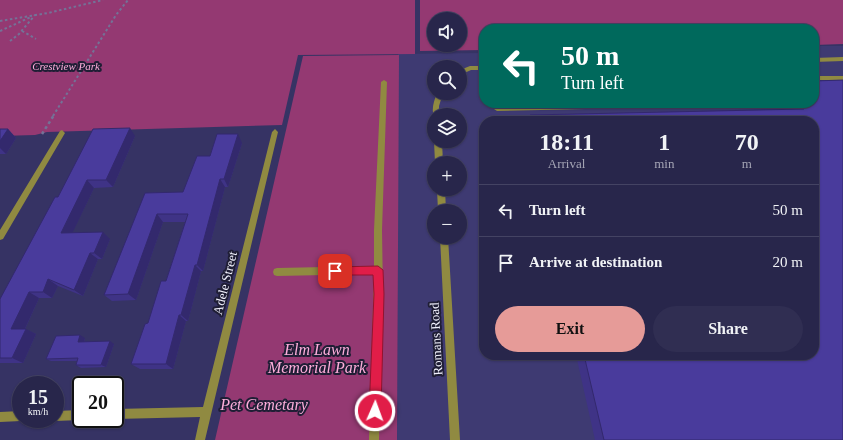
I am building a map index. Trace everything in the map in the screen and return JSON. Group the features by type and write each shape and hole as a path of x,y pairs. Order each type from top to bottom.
{"street":[{"path":"819,60 843,59"},
{"path":"467,70 479,68"},
{"path":"819,78 843,78"},
{"path":"374,440 384,82"},
{"path":"497,108 541,108"},
{"name":"Adele Street","path":"200,440 275,132"},
{"path":"0,238 62,133"},
{"name":"Romans Road","path":"444,244 455,440"},
{"path":"277,272 378,270"},
{"path":"124,414 207,412"},
{"path":"0,417 12,416"}],"path":[{"path":"0,21 103,0"},
{"path":"42,134 116,16 128,0"},
{"path":"10,41 22,31 35,15"},
{"path":"0,31 35,15"},
{"path":"22,31 36,39"}],"shaded area":[{"path":"819,46 843,46 843,440 397,440 398,54 479,53 479,108 819,108"}],"green space":[{"name":"Crestview Park","path":"0,0 415,0 415,54 298,55 282,125 47,132 35,135 0,136"},
{"path":"420,0 843,0 843,44 819,45 819,24 479,24 479,50 467,50 467,12 427,12 427,51 420,51"},
{"name":"Elm Lawn Memorial Park","path":"399,55 397,440 215,440 303,56"}],"building":[{"path":"843,80 843,440 604,440 585,360 819,360 819,116 530,115 819,108 819,81"},
{"path":"130,128 106,180 87,180 61,233 103,232 94,253 90,253 74,290 48,279 43,292 29,292 11,329 26,329 12,358 0,358 0,299 55,197 58,197 93,129"},
{"path":"0,129 8,129 0,141"},
{"path":"217,134 238,134 224,179 220,179 197,265 195,265 181,315 179,315 166,364 131,364 145,324 148,323 161,281 166,281 188,214 157,214 128,294 104,295 145,193 183,192 197,156 210,156"},
{"path":"80,335 78,342 110,341 101,365 76,365 78,358 46,359 56,336"}],"route":[{"path":"335,271 378,270 379,294 375,411"}],"park label":[{"name":"Pet Cemetary","path":"264,404"}]}
